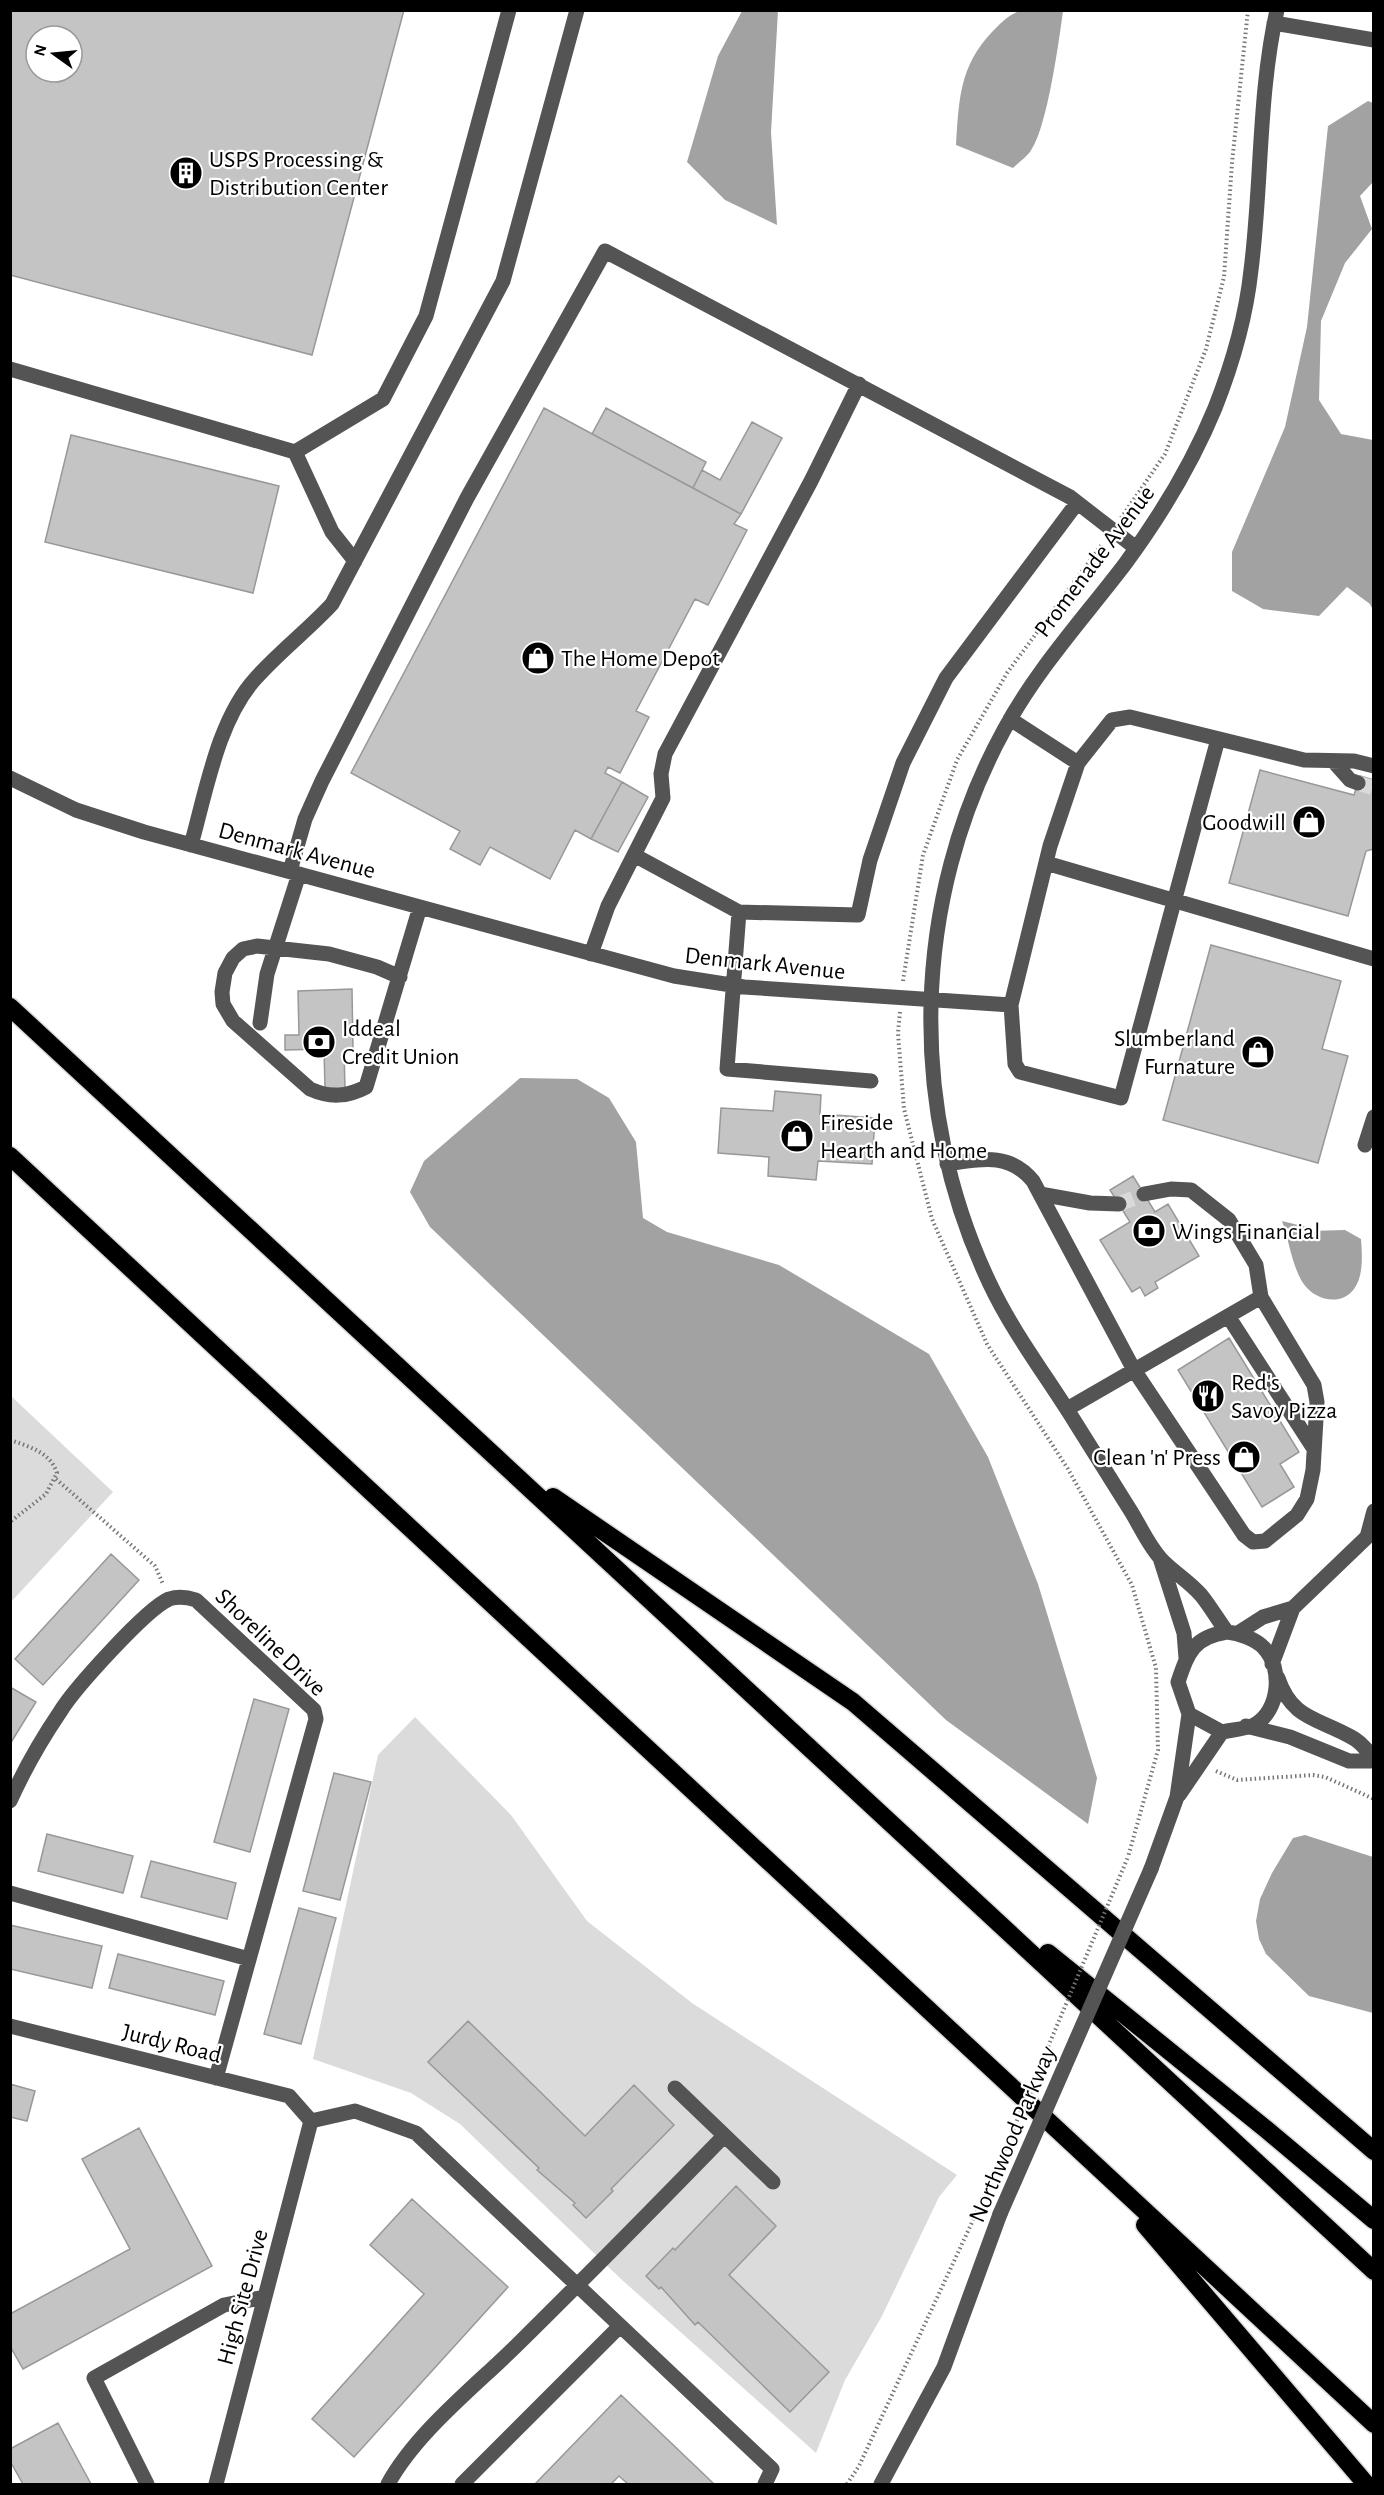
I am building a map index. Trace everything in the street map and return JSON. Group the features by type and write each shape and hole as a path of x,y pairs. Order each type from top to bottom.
{"highway":[{"path":"10,1006 1374,2271"},
{"path":"10,1156 1374,2424"},
{"path":"503,1463 853,1702 1374,2151"},
{"path":"926,1856 1267,2130 1374,2220"},
{"path":"1090,2160 1366,2484"}],"street":[{"path":"10,369 295,452 383,399 426,316 509,10"},
{"path":"191,845 229,719 255,679 309,630 332,604 503,281 577,10"},
{"name":"Promenade Avenue","path":"929,1000 941,908 954,850 975,789 1010,719 1067,634 1136,548 1176,489 1196,453 1230,365 1251,273 1266,81 1275,17 1374,40"},
{"path":"260,1023 267,974 276,950 305,819 322,781 467,498 605,251 859,384 1077,503 1136,548"},
{"path":"591,954 608,906 663,798 661,774 664,754 811,481 859,384"},
{"path":"295,452 332,532 355,561"},
{"path":"634,855 739,912 858,915 870,860 903,763 941,687 1077,503"},
{"path":"1218,739 1121,1098 1020,1072 1015,1064 1011,1005 1046,863 1078,763 1112,720 1130,717 1304,760 1354,761 1374,766"},
{"path":"1010,719 1078,763"},
{"path":"1334,762 1350,780 1358,783"},
{"name":"Denmark Avenue","path":"10,778 76,810 191,845 674,976 731,986 1011,1005"},
{"path":"1046,863 1374,959"},
{"path":"400,977 377,967 329,954 276,950 257,946 243,949 233,958 225,973 223,1004 233,1022 310,1089 326,1096 352,1094 366,1087 400,977 420,907"},
{"path":"739,912 731,986 727,1069 871,1081"},
{"path":"929,1000 933,1087 947,1164 961,1215 992,1288 1160,1558 1184,1633 1186,1658"},
{"path":"1365,1145 1374,1117"},
{"path":"947,1164 1001,1158 1026,1172 1041,1194 1134,1370 1244,1535 1252,1542 1265,1540 1297,1515 1307,1499 1314,1449 1317,1402 1314,1385 1261,1297 1256,1265 1229,1220 1191,1190 1171,1189 1144,1194"},
{"path":"1041,1194 1090,1203 1119,1204"},
{"path":"1067,1409 1261,1297"},
{"path":"1228,1317 1314,1449"},
{"path":"1293,1608 1275,1670 1272,1705 1254,1725 1222,1732 1190,1714 1178,1682 1190,1649 1212,1634 1232,1632 1263,1617 1293,1608 1367,1537 1374,1511"},
{"path":"1160,1558 1200,1594 1232,1632 1264,1647 1285,1698 1301,1712 1356,1739 1374,1759"},
{"name":"Shoreline Drive","path":"170,1599 187,1597 196,1600 314,1710 316,1719 216,2078"},
{"path":"10,1801 60,1710 114,1649 154,1609 170,1599"},
{"name":"Northwood Parkway","path":"881,2484 944,2367 1000,2214 1151,1869 1178,1797 1190,1714"},
{"path":"1246,1726 1290,1737 1348,1761 1374,1759"},
{"name":"Northwood Parkway","path":"1178,1797 1222,1732"},
{"path":"10,1893 249,1959"},
{"name":"Jurdy Road","path":"10,2026 290,2096 311,2121"},
{"path":"675,2088 723,2137 773,2182"},
{"path":"311,2121 355,2111 417,2133 771,2469 765,2484"},
{"name":"High Site Drive","path":"216,2484 311,2121"},
{"path":"388,2484 399,2466 442,2418 578,2285 723,2137"},
{"path":"147,2484 94,2378 224,2305 265,2297"},
{"path":"462,2484 620,2326"}],"path":[{"path":"847,2484 859,2466 994,2175 1128,1857 1158,1750 1156,1668 1132,1585 1068,1469 987,1344 932,1219 904,1109 898,1033 906,946 923,855 957,760 1007,674 1165,454 1206,349 1224,277 1232,163 1248,10"},
{"path":"10,1440 33,1447 53,1461 57,1473 56,1479 45,1494 10,1522"},
{"path":"56,1479 155,1566 170,1599"},
{"path":"1158,1750 1184,1751"},
{"path":"1202,1761 1223,1775 1237,1780 1313,1775 1324,1777 1374,1799"}],"shaded area":[{"path":"1022,10 1063,11 1059,43 1042,125 1030,152 1013,168 956,145 960,99 973,58 999,25"},
{"path":"742,11 778,11 771,132 777,225 725,200 687,162 718,56"},
{"path":"1368,101 1373,103 1373,182 1360,196 1372,229 1345,263 1321,321 1319,400 1341,434 1373,440 1373,610 1370,604 1347,587 1319,616 1263,609 1232,591 1232,552 1285,427 1307,327 1328,126"},
{"path":"520,1078 577,1079 609,1098 636,1142 643,1218 667,1232 779,1265 929,1354 988,1457 1038,1584 1097,1778 1088,1824 946,1720 430,1227 410,1192 424,1161"},
{"path":"1282,1221 1306,1227 1310,1231 1345,1230 1361,1239 1362,1264 1359,1278 1349,1295 1328,1299 1308,1289 1296,1269"},
{"path":"11,1396 113,1492 10,1602"},
{"path":"415,1717 511,1815 587,1921 692,2003 957,2175 939,2197 882,2316 845,2380 816,2453 621,2279 460,2124 411,2093 313,2059 378,1755"},
{"path":"1305,1835 1373,1857 1373,2013 1309,1996 1266,1954 1259,1939 1256,1921 1260,1899 1272,1873 1293,1838"}],"building":[{"name":"USPS Processing & Distribution Center","path":"10,10 404,10 312,355 10,275"},
{"name":"The Home Depot","path":"544,408 741,514 734,524 747,530 708,605 695,599 636,711 649,717 620,773 608,767 605,773 622,782 591,839 575,830 550,879 490,847 480,865 450,849 460,831 351,773"},
{"path":"606,408 706,462 693,488 592,434"},
{"path":"752,422 782,438 741,514 693,488 702,470 720,480"},
{"path":"71,435 279,486 253,593 45,542"},
{"name":"Goodwill","path":"1260,770 1354,795 1360,776 1374,780 1374,849 1366,851 1348,916 1229,883"},
{"path":"622,782 648,797 618,852 591,839"},
{"name":"Slumberland Furnature","path":"1211,945 1341,981 1322,1049 1348,1056 1318,1163 1163,1120"},
{"name":"Iddeal Credit Union","path":"352,989 353,1050 344,1050 345,1088 325,1088 324,1049 285,1050 285,1035 299,1035 298,991"},
{"name":"Fireside Hearth and Home","path":"775,1091 821,1095 820,1114 875,1118 872,1164 818,1161 816,1180 768,1176 769,1157 718,1153 721,1108 773,1111"},
{"name":"Wings Financial","path":"1133,1176 1155,1212 1168,1204 1199,1256 1155,1282 1158,1288 1145,1296 1140,1287 1132,1292 1100,1240 1130,1222 1110,1190"},
{"path":"1229,1338 1299,1452 1280,1464 1294,1487 1262,1507 1178,1370"},
{"path":"111,1554 139,1580 43,1685 15,1659"},
{"path":"10,1687 36,1702 10,1744"},
{"path":"254,1699 289,1709 250,1852 214,1842"},
{"path":"334,1773 371,1782 340,1900 303,1891"},
{"path":"47,1834 133,1856 123,1893 38,1871"},
{"path":"151,1861 236,1883 227,1919 141,1897"},
{"path":"299,1908 336,1918 301,2044 264,2034"},
{"path":"10,1925 102,1946 92,1988 10,1969"},
{"path":"118,1954 224,1981 215,2015 109,1988"},
{"path":"468,2021 585,2136 634,2085 674,2125 586,2218 573,2205 575,2203 537,2170 539,2168 428,2062"},
{"path":"10,2084 35,2091 27,2121 10,2117"},
{"path":"139,2128 212,2266 23,2369 10,2346 10,2314 130,2249 82,2159"},
{"path":"736,2186 776,2226 729,2275 829,2372 790,2412 698,2322 695,2325 661,2287 659,2289 646,2276 673,2248 675,2250"},
{"path":"412,2199 508,2287 354,2457 312,2419 424,2294 370,2245"},
{"path":"621,2395 714,2484 628,2484 619,2476 611,2484 535,2484"},
{"path":"58,2423 91,2484 23,2484 10,2461 10,2449"}],"tunnel":[{"path":"1358,783 1374,788"},
{"path":"1119,1204 1144,1194"}],"place":[{"name":"USPS Processing & Distribution Center","path":"186,173"},
{"name":"The Home Depot","path":"538,658"},
{"name":"Goodwill","path":"1309,822"},
{"name":"Iddeal Credit Union","path":"319,1042"},
{"name":"Slumberland Furnature","path":"1258,1052"},
{"name":"Fireside Hearth and Home","path":"797,1136"},
{"name":"Wings Financial","path":"1149,1231"},
{"name":"Red's Savoy Pizza","path":"1208,1396"},
{"name":"Clean 'n' Press","path":"1244,1457"}]}
